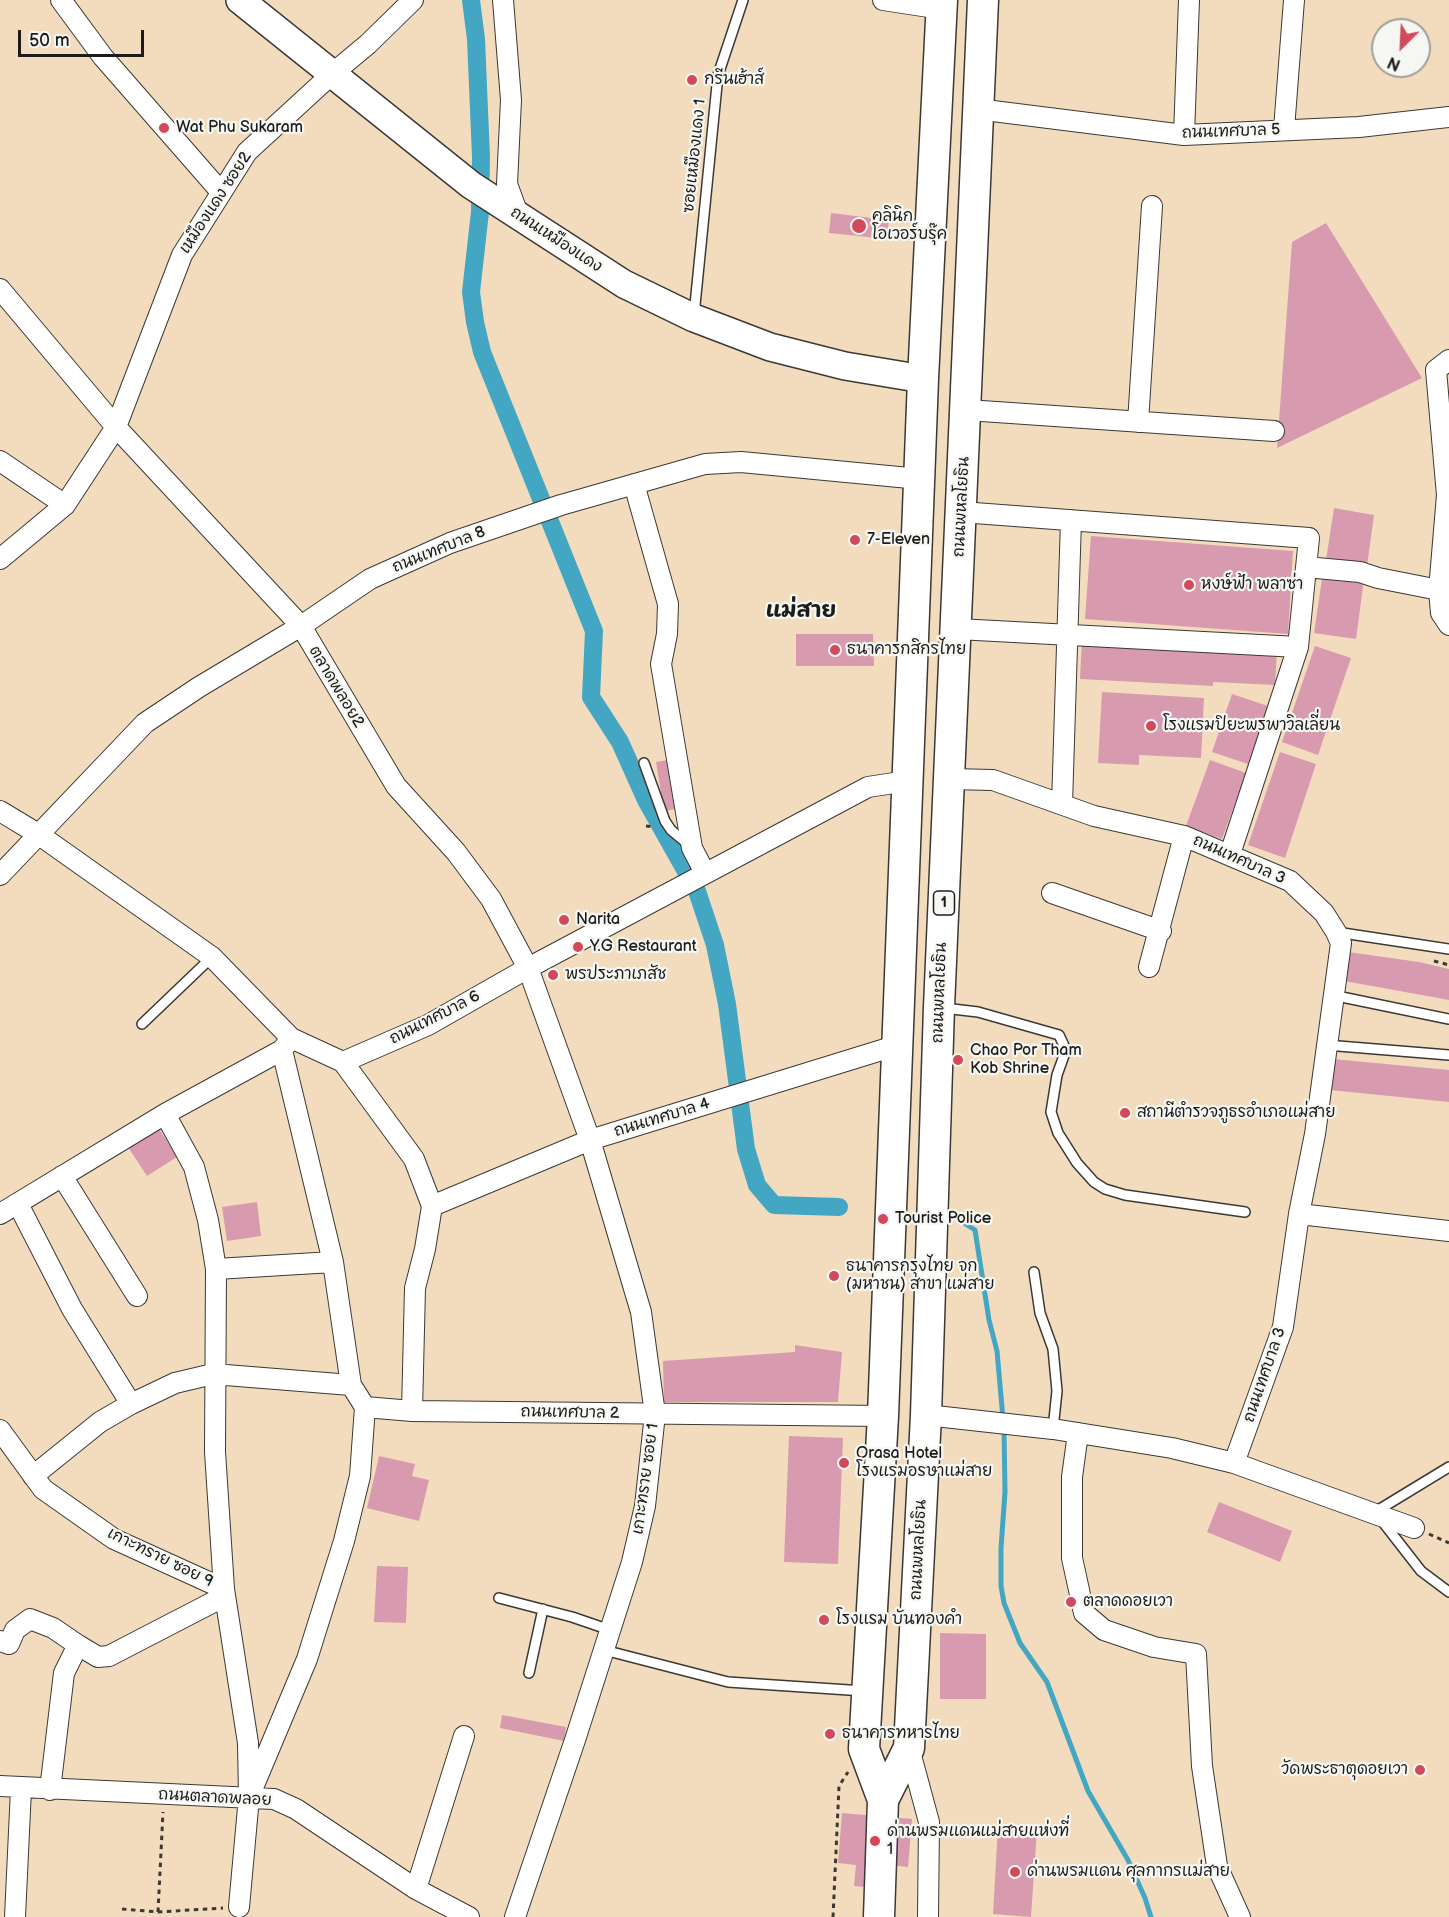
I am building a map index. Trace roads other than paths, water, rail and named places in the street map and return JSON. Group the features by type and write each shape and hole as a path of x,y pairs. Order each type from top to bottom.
{"main road":[{"name":"ถนนพหลโยธิน","path":"883,1800 909,1748 926,1415 939,1007 967,410 983,0"},
{"name":"ถนนพหลโยธิน","path":"879,1917 883,1800 864,1749 883,1416 923,379 942,5"},
{"path":"900,1003 939,1007"}],"street":[{"path":"61,0 103,57 221,192"},
{"name":"ถนนเหมืองแดง","path":"240,0 471,185 624,284 693,318 770,347 845,366 923,379"},
{"name":"เหมืองแดง ซอย2","path":"0,559 65,505 116,427 182,255 247,152 368,44 413,0"},
{"path":"503,0 511,100 507,184 514,214"},
{"path":"883,0 942,5"},
{"path":"1184,135 1188,0"},
{"path":"1284,129 1294,0"},
{"name":"ถนนเทศบาล 5","path":"977,109 1184,135 1359,127 1449,117"},
{"path":"1138,422 1152,206"},
{"name":"ตลาดพลอย2","path":"0,289 116,427 301,626 396,786 456,852 491,899 528,968"},
{"path":"1449,360 1436,370 1447,495 1439,590 1441,613 1449,625"},
{"path":"967,410 1274,431"},
{"path":"0,461 65,505"},
{"name":"ถนนเทศบาล 8","path":"0,875 145,723 199,687 301,626 370,579 450,543 561,505 705,464 741,462 920,479"},
{"path":"634,484 668,604 667,634 661,664 692,848 705,873"},
{"path":"961,512 1309,537 1298,647 1230,854"},
{"path":"1062,804 1071,520"},
{"path":"1306,567 1360,572 1378,578 1439,590"},
{"path":"957,629 1298,647"},
{"name":"ถนนเทศบาล 3","path":"950,779 993,780 1094,816 1184,836 1262,867 1298,887 1324,913 1341,943 1332,995 1315,1134 1299,1214 1283,1327 1234,1463"},
{"name":"ถนนเทศบาล 6","path":"343,1062 428,1024 528,968 868,787 907,781"},
{"path":"0,811 38,834 212,957 287,1044 333,1262 351,1385 364,1407 360,1476 344,1541 307,1659 270,1752 249,1797 240,1907"},
{"path":"1149,967 1161,931 1184,836"},
{"path":"1052,893 1161,931"},
{"name":"เกาะทราย ซอย 1","path":"514,1917 632,1562 645,1506 656,1414 641,1312 590,1140 528,968"},
{"path":"0,1214 165,1114 287,1044 343,1062 414,1159 432,1206 425,1249 415,1288 412,1411"},
{"name":"ถนนเทศบาล 4","path":"432,1206 590,1140 898,1045"},
{"path":"0,1641 9,1644 15,1630 30,1619 53,1628 98,1657 110,1656 225,1592 217,1521 213,1374 216,1269 208,1220 194,1167 165,1114"},
{"path":"62,1176 137,1296"},
{"path":"18,1204 72,1309 130,1404"},
{"path":"1299,1214 1449,1231"},
{"path":"216,1269 333,1262"},
{"path":"33,1476 100,1422 130,1404 175,1383 213,1374 351,1385"},
{"name":"ถนนเทศบาล 2","path":"364,1407 412,1411 883,1416"},
{"path":"926,1415 1053,1429 1172,1448 1234,1463 1375,1512 1414,1528"},
{"name":"เกาะทราย ซอย 9","path":"0,1430 43,1489 114,1539 225,1592 248,1743 249,1797"},
{"path":"1078,1433 1072,1477 1072,1558 1084,1613 1104,1630 1154,1647 1196,1654 1202,1766 1217,1866 1240,1917"},
{"path":"50,1790 64,1673 78,1646"},
{"path":"416,1889 464,1736"},
{"path":"248,1743 270,1752"},
{"path":"909,1748 929,1822 928,1917"},
{"name":"ถนนตลาดพลอย","path":"0,1786 21,1789 274,1799 296,1809 416,1889 469,1917"},
{"path":"15,1917 21,1789"}],"lane":[{"name":"ซอยเหมืองแดง 1","path":"693,318 718,75 743,0"},
{"path":"644,762 665,821 671,830 692,848"},
{"path":"1336,932 1449,949"},
{"path":"142,1024 212,957"},
{"path":"1332,995 1449,1019"},
{"path":"939,1007 978,1012 1059,1035 1066,1050 1056,1076 1051,1112 1058,1133 1077,1163 1094,1182 1105,1189 1125,1195 1245,1212"},
{"path":"1326,1045 1449,1055"},
{"path":"1034,1272 1040,1313 1053,1349 1057,1391 1053,1429"},
{"path":"1449,1467 1375,1512 1421,1570 1449,1592"},
{"path":"499,1598 610,1630"},
{"path":"529,1673 543,1609"},
{"path":"604,1650 728,1682 867,1691"}],"waterway":[{"path":"471,0 476,39 481,157 480,212 471,292 482,352 594,631 591,697 620,742 646,800 697,891 715,945 727,1004 746,1149 757,1185 774,1205 839,1207"},
{"path":"961,1221 975,1230 989,1320 997,1351 1003,1419"},
{"path":"1004,1429 1005,1492 1001,1548 1001,1586 1004,1603 1020,1643 1047,1682 1088,1791 1128,1860 1151,1917"}],"place":[{"name":"กรีนเฮ้าส์","path":"692,80"},
{"name":"Wat Phu Sukaram","path":"164,128"},
{"name":"คลินิก โอเวอร์บรุ๊ค","path":"859,226"},
{"name":"7-Eleven","path":"855,540"},
{"name":"หงษ์ฟ้า พลาซ่า","path":"1189,585"},
{"name":"ธนาคารกสิกรไทย","path":"835,650"},
{"name":"โรงแรมปิยะพรพาวิลเลี่ยน","path":"1151,726"},
{"name":"Narita","path":"564,920"},
{"name":"Y.G Restaurant","path":"578,947"},
{"name":"พรประภาเภสัช","path":"553,975"},
{"name":"Chao Por Tham Kob Shrine","path":"958,1060"},
{"name":"สถานีตำรวจภูธรอำเภอแม่สาย","path":"1125,1113"},
{"name":"Tourist Police","path":"883,1219"},
{"name":"ธนาคารกรุงไทย จก (มหาชน) สาขา แม่สาย","path":"834,1276"},
{"name":"Orasa Hotel โรงแรมอรษาแม่สาย","path":"844,1463"},
{"name":"ตลาดดอยเวา","path":"1071,1602"},
{"name":"โรงแรม บันทองคํา","path":"824,1620"},
{"name":"ธนาคารทหารไทย","path":"830,1734"},
{"name":"วัดพระธาตุดอยเวา","path":"1420,1770"},
{"name":"ด่านพรมแดนแม่สายแห่งที่ 1","path":"875,1841"},
{"name":"ด่านพรมแดน ศุลกากรแม่สาย","path":"1015,1872"}],"district":[{"name":"แม่สาย","path":"801,611"}]}
